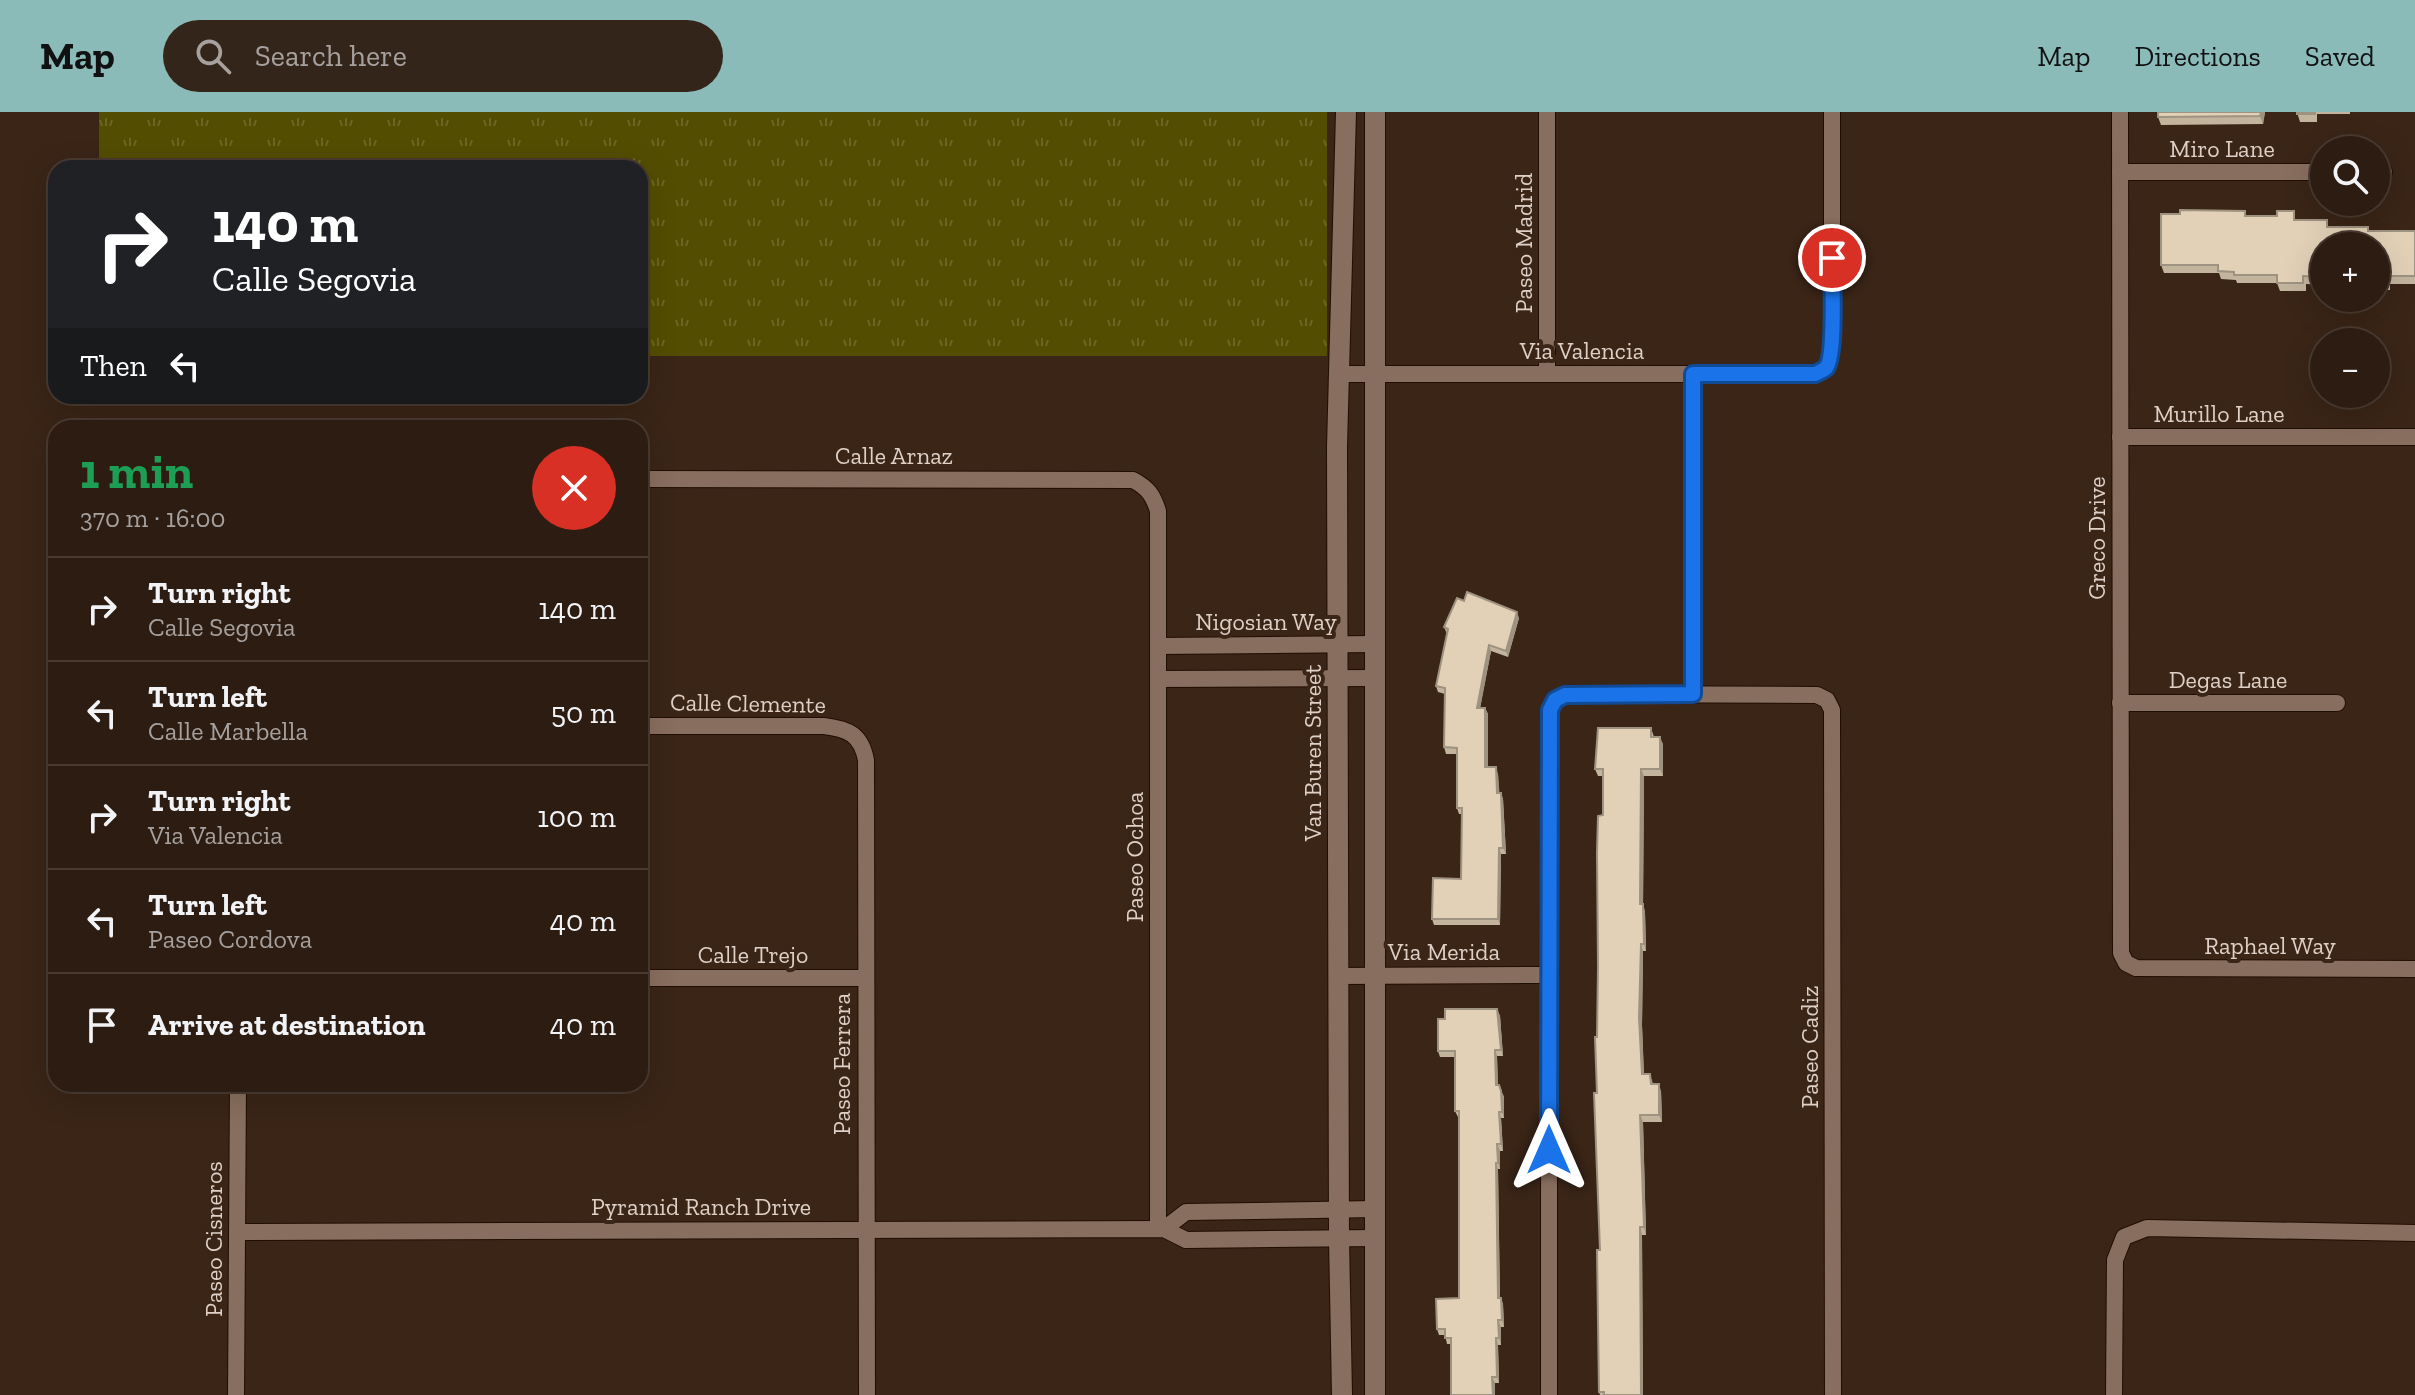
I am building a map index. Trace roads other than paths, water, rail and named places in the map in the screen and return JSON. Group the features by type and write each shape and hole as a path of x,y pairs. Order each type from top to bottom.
{"street":[{"name":"Van Buren Street","path":"1342,1395 1337,679 1338,374 1346,112"},
{"path":"1375,112 1375,1395"},
{"name":"Paseo Madrid","path":"1547,112 1547,374"},
{"name":"Via Valencia","path":"1338,374 1815,374 1826,369 1832,343 1832,112"},
{"name":"Greco Drive","path":"2120,112 2120,937 2121,953 2126,963"},
{"name":"Miro Lane","path":"2120,172 2310,172"},
{"path":"1549,1395 1550,710 1555,700 1565,695 1693,694 1693,374"},
{"name":"Murillo Lane","path":"2120,437 2415,437"},
{"name":"Calle Arnaz","path":"648,479 1111,479 1133,480 1147,487"},
{"name":"Paseo Ochoa","path":"1147,487 1158,511 1161,1229"},
{"name":"Nigosian Way","path":"1158,646 1374,644"},
{"path":"1158,679 1374,678"},
{"name":"Paseo Cadiz","path":"1693,694 1817,695 1827,700 1832,710 1833,1395"},
{"name":"Degas Lane","path":"2120,703 2337,703"},
{"name":"Calle Clemente","path":"648,726 824,726 842,728 854,736"},
{"name":"Paseo Ferrera","path":"854,736 863,746 866,760 867,1395"},
{"name":"Raphael Way","path":"2126,963 2136,968 2151,969 2415,969"},
{"name":"Via Merida","path":"1338,976 1549,975"},
{"name":"Calle Trejo","path":"648,978 865,978"},
{"name":"Paseo Cisneros","path":"236,1395 238,1092"},
{"name":"Pyramid Ranch Drive","path":"1161,1229 1186,1212 1375,1209"},
{"path":"2114,1395 2115,1260 2124,1237 2147,1228 2415,1233"},
{"name":"Pyramid Ranch Drive","path":"237,1232 1161,1229 1186,1240 1376,1238"}]}
